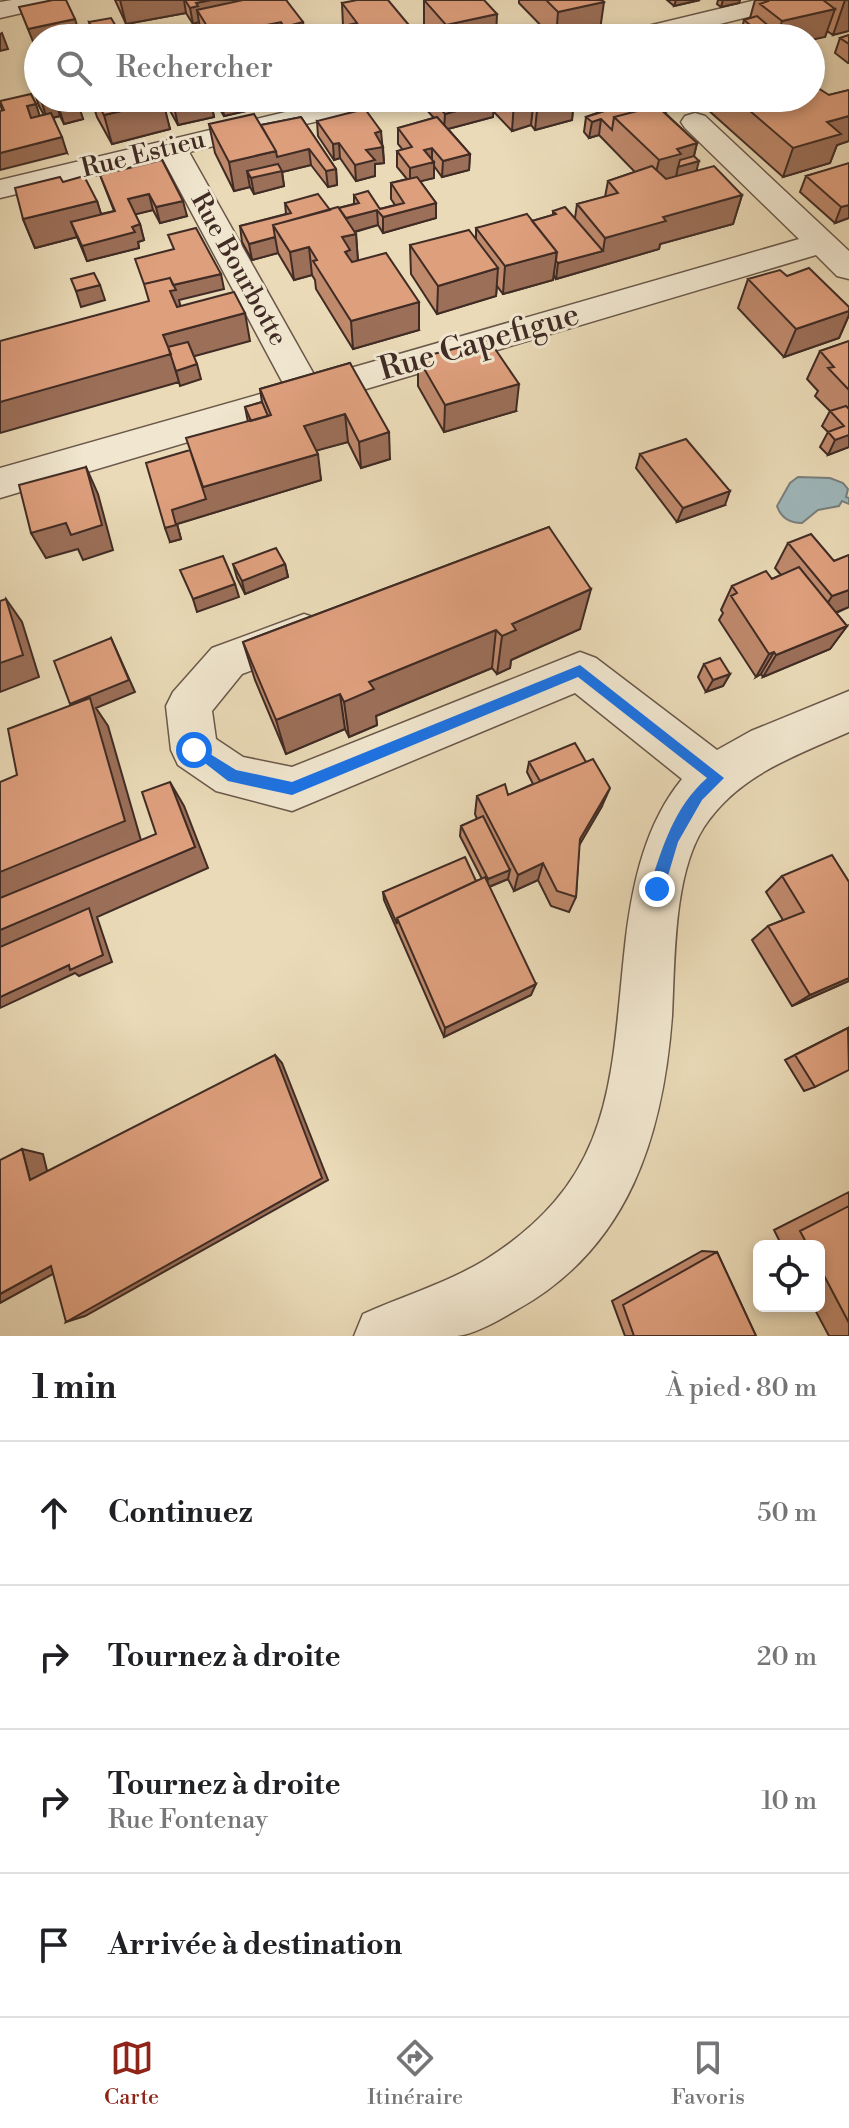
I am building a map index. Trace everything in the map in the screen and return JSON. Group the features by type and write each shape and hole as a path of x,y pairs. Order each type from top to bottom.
{"street":[{"path":"0,10 48,0"},
{"path":"689,24 787,0"},
{"name":"Rue Estieu","path":"0,189 320,112"},
{"path":"695,122 849,269"},
{"name":"Rue Bourbotte","path":"171,147 306,392"},
{"name":"Rue Capefigue","path":"0,483 821,243"},
{"path":"346,617 227,661 189,706 194,750 233,776 292,789 580,671 717,778"},
{"path":"385,1336 505,1282 551,1248 590,1203 617,1156 634,1100 660,876 672,839 697,796 738,761 849,711"}],"water":[{"path":"798,477 830,478 843,483 848,489 846,497 849,504 842,501 839,506 818,510 802,523 790,521 777,506 790,483"}],"building":[{"path":"66,0 75,19 52,24 26,24 19,7"},
{"path":"185,0 211,0 196,3 198,6 190,8"},
{"path":"243,0 286,0 303,22 206,24 197,10"},
{"path":"388,0 408,24 352,24 357,23 342,3"},
{"path":"424,0 484,0 497,14 451,24 445,24"},
{"path":"546,0 602,0 604,2 558,12"},
{"path":"767,0 823,0 835,9 782,21 760,4"},
{"path":"757,16 766,24 749,24 744,20"},
{"path":"111,18 115,24 90,24"},
{"path":"849,35 849,44 840,38"},
{"path":"849,90 849,116 827,122 841,134 793,148 751,112 825,112 825,92 829,95"},
{"path":"24,96 24,112 29,112 31,118 51,113 62,137 0,153 0,111 4,110 0,101"},
{"path":"353,112 367,112 381,131 375,133 383,147 366,150 375,160 355,165 339,143 333,144 317,121"},
{"path":"602,112 633,112 614,117 612,130 601,119 592,122 586,117"},
{"path":"634,112 663,112 697,143 677,149 681,154 659,160 614,117"},
{"path":"254,114 276,151 229,162 209,124"},
{"path":"301,117 336,169 326,171 309,149 277,157 261,125"},
{"path":"437,117 470,154 443,161 432,148 424,150 434,162 410,168 397,151 412,147 398,128"},
{"path":"694,156 699,161 678,167 680,160"},
{"path":"162,160 183,201 156,207 149,194 128,199 140,224 132,227 135,232 82,246 71,222 115,211 100,175"},
{"path":"849,163 849,205 841,207 806,176"},
{"path":"278,164 282,171 251,178 247,171"},
{"path":"652,166 666,179 714,166 742,195 663,217 666,221 605,238 577,204 618,193 608,181"},
{"path":"84,176 97,201 23,219 15,188 60,177 63,182"},
{"path":"417,177 436,203 383,217 377,210 346,218 339,208 359,203 354,195 368,191 380,209 404,203 391,183"},
{"path":"318,194 330,210 273,225 275,237 249,244 240,226 291,213 285,203"},
{"path":"338,207 356,234 342,237 350,250 345,252 352,262 386,253 419,302 351,321 313,261 317,260 309,247 290,252 273,225"},
{"path":"565,207 603,251 556,261 557,252 532,221 556,214 553,211"},
{"path":"527,214 557,252 505,266 476,228"},
{"path":"196,228 221,274 173,285 170,278 144,284 135,259 174,249 168,235"},
{"path":"469,230 498,268 438,286 410,245"},
{"path":"809,268 849,307 849,311 796,329 748,279 780,270 787,276"},
{"path":"94,273 100,285 76,291 71,279"},
{"path":"170,278 176,290 170,291 177,307 234,292 245,313 163,335 171,354 0,402 0,341 149,301 144,284"},
{"path":"489,340 519,384 445,405 418,358"},
{"path":"849,341 849,390 828,368 834,367 820,351"},
{"path":"188,342 197,364 176,371 168,347"},
{"path":"350,363 389,432 359,442 345,414 304,426 318,454 203,487 186,438 271,415 260,389"},
{"path":"262,402 268,416 251,421 245,407"},
{"path":"846,406 849,409 849,435 835,440 828,432 844,426 830,411"},
{"path":"686,439 730,491 683,508 640,454"},
{"path":"190,450 206,499 172,510 176,525 165,528 146,463"},
{"path":"86,467 102,525 71,535 66,523 31,533 19,485"},
{"path":"549,527 591,589 512,624 516,630 502,636 496,630 369,682 374,689 344,702 340,694 276,720 243,642"},
{"path":"811,534 834,561 849,555 849,590 832,596 788,543"},
{"path":"276,548 285,564 242,581 233,564"},
{"path":"223,556 235,584 193,599 180,570"},
{"path":"799,567 847,626 776,655 774,652 769,654 731,596 737,593 732,586 766,571 772,579"},
{"path":"6,599 23,655 0,663 0,601"},
{"path":"111,638 129,680 70,704 54,661"},
{"path":"720,658 730,674 713,680 704,664"},
{"path":"90,698 125,821 0,872 0,782 17,775 8,729"},
{"path":"575,743 586,762 540,781 529,762"},
{"path":"593,759 610,788 580,839 576,897 557,891 543,863 518,875 477,796 505,784 508,795"},
{"path":"170,782 195,847 0,930 0,898 156,834 142,792"},
{"path":"483,816 510,870 488,879 461,826"},
{"path":"832,855 849,882 849,978 810,995 768,926 804,912 782,876"},
{"path":"465,857 476,881 397,918 397,924 383,892"},
{"path":"485,877 536,984 445,1028 397,918"},
{"path":"89,908 103,955 70,970 69,965 0,997 0,947"},
{"path":"848,1028 849,1070 815,1087 795,1055"},
{"path":"275,1055 322,1178 66,1322 51,1266 0,1294 0,1160 22,1149 30,1180"},
{"path":"849,1206 849,1323 825,1277 825,1240 805,1240 800,1231"},
{"path":"717,1252 756,1336 634,1336 623,1305"}],"route":[{"path":"194,750 233,776 292,789 580,671 717,778 697,796 672,839 657,889"}]}
